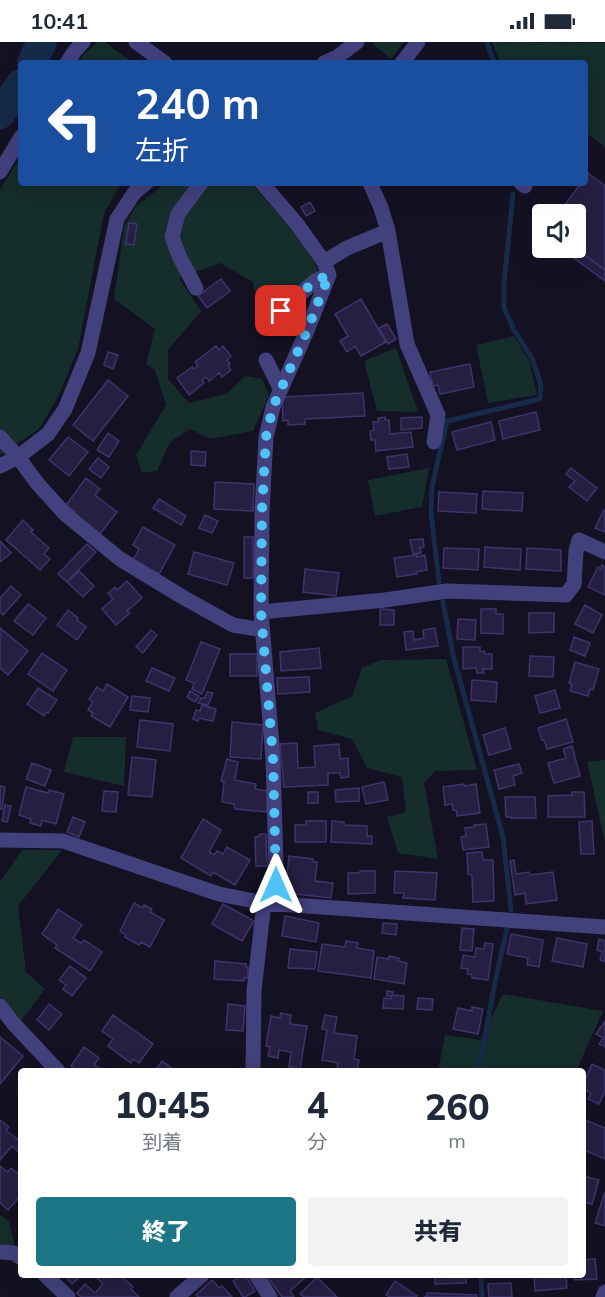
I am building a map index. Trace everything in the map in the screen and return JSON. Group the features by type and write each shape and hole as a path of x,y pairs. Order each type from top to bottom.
{"street":[{"path":"69,60 83,42"},
{"path":"136,42 161,60"},
{"path":"337,60 357,42"},
{"path":"404,60 418,42"},
{"path":"0,172 18,142"},
{"path":"0,466 18,457 48,434 65,409 88,353 117,219 134,193 142,186"},
{"path":"196,288 172,237 178,214 199,186"},
{"path":"265,186 297,224 327,269"},
{"path":"371,186 388,231 407,345 438,415 434,442"},
{"path":"264,326 315,281 346,248 388,231"},
{"path":"253,1068 254,991 276,867 273,758 261,612 262,510 266,437 273,407 327,269"},
{"path":"266,360 281,390"},
{"path":"0,437 65,514 120,559 233,625 262,630"},
{"path":"261,612 385,600 447,591 566,595 574,584 579,540 605,552"},
{"path":"0,840 63,841 219,894 269,903 605,927"},
{"path":"0,1006 55,1068"},
{"path":"0,1252 14,1253 18,1256"},
{"path":"48,1278 68,1297"},
{"path":"177,1297 199,1278"},
{"path":"258,1278 270,1297"},
{"path":"603,1297 605,1292"}],"green space":[{"path":"98,42 105,42 129,60 80,60"},
{"path":"374,42 404,42 391,59 373,44"},
{"path":"492,42 605,43 605,147 588,134 588,60 499,60"},
{"path":"18,161 18,186 120,186 104,213 78,349 58,397 39,429 0,455 0,189"},
{"path":"162,186 254,186 297,235 318,268 315,291 276,324 258,313 253,282 220,263 179,278 201,311 168,350 168,379 189,403 226,394 245,376 262,379 269,395 253,431 210,439 190,429 170,442 157,471 142,473 136,455 166,405 155,370 146,364 155,329 114,299 124,228 135,207"},
{"path":"514,336 529,360 537,395 488,403 476,345"},
{"path":"396,348 418,412 377,411 364,361"},
{"path":"429,468 422,507 375,516 368,480"},
{"path":"446,659 477,770 435,771 424,783 438,859 398,853 387,817 406,812 402,777 367,768 352,739 318,730 315,713 352,696 362,668 381,660"},
{"path":"73,737 126,737 124,786 64,772"},
{"path":"605,760 605,842 587,762"},
{"path":"22,850 62,850 18,906 26,972 45,989 20,1022 0,996 0,882"},
{"path":"503,994 603,1011 577,1068 439,1068 445,1035 480,1040"},
{"path":"0,1215 9,1221 15,1247 0,1244"}],"building":[{"path":"588,173 605,186 605,270 586,256 586,204 565,204 579,186 588,186"},
{"path":"310,202 315,211 306,216 301,207"},
{"path":"129,223 137,224 134,245 126,244"},
{"path":"586,256 605,270 605,281 574,258 586,258"},
{"path":"221,279 230,291 207,308 198,296"},
{"path":"361,299 386,342 361,356 355,346 347,352 340,341 348,336 335,314"},
{"path":"387,324 396,339 388,344 379,328"},
{"path":"216,346 219,350 223,346 231,356 227,360 231,370 222,377 219,373 209,381 206,377 202,380 204,383 189,395 177,378 192,367 194,369 198,366 195,362"},
{"path":"108,352 118,355 113,369 104,365"},
{"path":"470,364 474,387 440,394 438,385 433,386 430,372"},
{"path":"108,380 128,396 93,441 73,425"},
{"path":"363,393 365,416 305,419 305,424 288,425 288,420 283,421 282,397"},
{"path":"536,412 540,430 503,439 499,421"},
{"path":"385,417 385,420 389,420 390,434 411,432 413,447 376,451 375,440 371,440 370,431 374,430 373,422 379,422 378,418"},
{"path":"422,417 422,428 401,430 401,418"},
{"path":"491,422 495,440 457,450 452,432"},
{"path":"108,433 119,441 109,457 97,450"},
{"path":"68,437 88,452 69,476 49,460"},
{"path":"191,451 206,452 205,466 191,465"},
{"path":"407,454 409,467 389,469 387,457"},
{"path":"98,458 109,467 101,478 89,469"},
{"path":"571,468 597,488 587,501 569,487 575,481 566,474"},
{"path":"86,478 100,489 95,495 117,512 100,534 66,505"},
{"path":"215,482 254,484 253,511 214,509"},
{"path":"483,491 523,493 522,511 482,509"},
{"path":"439,492 477,494 476,513 438,511"},
{"path":"159,499 186,516 181,525 153,508"},
{"path":"605,510 605,532 595,528"},
{"path":"205,515 218,521 212,533 199,528"},
{"path":"23,520 33,530 31,532 49,548 44,554 50,559 40,570 6,540"},
{"path":"143,527 175,545 159,574 133,560 139,549 133,545"},
{"path":"244,537 253,537 253,578 244,578"},
{"path":"423,539 424,547 420,548 421,553 413,554 410,540"},
{"path":"0,541 11,553 0,562"},
{"path":"87,544 96,552 67,582 58,574"},
{"path":"485,547 521,549 520,570 484,567"},
{"path":"444,548 479,549 478,570 443,568"},
{"path":"527,548 561,550 561,571 526,569"},
{"path":"194,552 234,563 227,585 188,574"},
{"path":"417,555 417,557 425,555 427,570 397,577 394,558"},
{"path":"602,565 605,567 605,595 588,587 598,567 601,569"},
{"path":"305,569 339,573 336,596 303,592"},
{"path":"79,571 94,586 83,597 67,582"},
{"path":"127,581 142,598 116,625 102,609 113,599 108,593 115,587 117,590"},
{"path":"11,586 21,595 3,615 0,612 0,598"},
{"path":"28,604 46,618 33,635 14,621"},
{"path":"585,605 602,615 593,633 575,624"},
{"path":"380,609 394,610 394,625 380,625"},
{"path":"481,609 496,609 496,614 503,614 503,634 481,633"},
{"path":"68,610 86,627 77,640 57,625"},
{"path":"529,613 554,613 554,632 529,633"},
{"path":"458,619 476,620 475,640 457,639"},
{"path":"0,628 28,651 8,675 0,668"},
{"path":"435,628 438,646 406,650 404,632 413,631 414,640 424,638 423,630"},
{"path":"151,630 157,635 143,653 136,647"},
{"path":"574,637 590,643 585,656 570,650"},
{"path":"201,642 220,649 202,694 192,689 194,683 186,680"},
{"path":"463,647 480,647 480,652 492,654 492,669 483,669 484,673 477,673 476,668 463,669"},
{"path":"319,648 321,668 281,671 280,652"},
{"path":"42,653 67,670 53,691 28,674"},
{"path":"230,654 257,654 257,676 230,676"},
{"path":"530,656 554,657 553,677 529,676"},
{"path":"575,662 599,669 593,690 590,689 588,696 570,691 572,684 569,683"},
{"path":"152,668 175,678 169,691 146,681"},
{"path":"309,677 310,692 278,694 277,678"},
{"path":"472,680 497,682 496,702 471,700"},
{"path":"107,684 128,697 110,727 91,716 93,713 88,710 93,702 89,699 97,687 103,691"},
{"path":"38,688 57,700 44,716 27,704"},
{"path":"555,690 560,708 540,713 535,696"},
{"path":"190,691 199,696 195,702 187,697"},
{"path":"207,692 213,693 208,705 198,703 201,698 205,698"},
{"path":"132,696 150,698 148,712 130,710"},
{"path":"202,705 216,709 213,721 193,719 196,710 200,711"},
{"path":"566,719 573,742 547,749 538,728"},
{"path":"140,720 173,724 170,751 137,747"},
{"path":"232,722 263,725 261,759 230,757"},
{"path":"505,728 511,749 489,755 483,735"},
{"path":"297,743 298,768 315,767 314,746 339,744 340,759 348,758 349,777 341,778 340,773 328,773 328,785 284,787 280,744"},
{"path":"572,746 580,776 554,783 548,763 566,758 563,749"},
{"path":"132,757 156,760 152,797 128,795"},
{"path":"227,759 238,762 235,780 256,784 255,789 267,791 267,812 235,809 234,804 222,802 224,782 221,781"},
{"path":"32,763 51,770 45,786 26,779"},
{"path":"519,764 522,773 513,776 515,785 499,789 494,770"},
{"path":"384,782 388,800 366,804 362,787"},
{"path":"464,784 465,786 476,784 480,813 457,816 452,804 445,805 443,787"},
{"path":"0,786 5,787 2,809 0,809"},
{"path":"26,787 48,793 49,790 64,794 56,824 42,820 41,826 30,823 31,819 19,815"},
{"path":"359,788 359,801 336,802 335,790"},
{"path":"104,791 118,792 116,812 102,811"},
{"path":"308,792 318,792 318,803 308,803"},
{"path":"572,792 584,792 585,817 548,817 548,796 572,795"},
{"path":"505,797 535,797 536,818 506,817"},
{"path":"5,805 11,806 7,822 2,821"},
{"path":"73,817 85,822 79,837 67,832"},
{"path":"203,819 221,830 209,852 214,855 217,851 223,854 227,847 250,860 235,885 213,872 211,876 181,858"},
{"path":"306,821 326,821 326,842 295,842 295,825 306,825"},
{"path":"332,821 344,822 344,825 367,826 367,836 372,836 372,844 331,842"},
{"path":"592,821 594,854 581,854 579,822"},
{"path":"486,824 489,847 463,850 461,837 466,836 465,828"},
{"path":"266,834 267,866 256,866 255,837"},
{"path":"482,852 483,860 493,860 494,901 473,902 472,875 468,874 467,853"},
{"path":"289,856 313,859 313,862 317,862 315,881 333,883 331,898 285,893"},
{"path":"514,860 516,874 553,872 557,900 526,904 525,893 515,895 510,861"},
{"path":"360,871 375,871 375,893 348,894 348,873 360,873"},
{"path":"395,871 437,873 435,900 403,898 404,893 394,893"},
{"path":"134,903 142,908 144,905 152,909 150,912 164,920 150,947 141,942 139,945 125,937 126,935 120,931"},
{"path":"223,904 254,921 242,941 212,924"},
{"path":"58,909 82,925 73,938 81,943 84,940 102,952 90,971 55,948 57,945 42,934"},
{"path":"285,916 319,923 316,942 282,936"},
{"path":"383,923 397,924 396,935 382,933"},
{"path":"462,928 474,929 472,951 460,950"},
{"path":"511,934 543,940 539,967 527,965 528,958 507,954"},
{"path":"557,938 587,944 583,967 552,961"},
{"path":"599,939 605,941 605,962 600,960 602,952 597,950"},
{"path":"346,941 358,943 357,948 374,951 371,978 318,971 322,944 345,947"},
{"path":"485,943 493,944 488,980 472,978 472,975 467,974 468,969 461,968 463,955 475,957 476,948 484,949"},
{"path":"290,949 317,952 315,969 288,968"},
{"path":"389,956 407,963 404,984 374,979 377,957 389,959"},
{"path":"215,961 246,964 248,978 244,978 244,981 214,979"},
{"path":"70,966 86,978 72,996 63,989 66,985 59,980"},
{"path":"387,991 393,992 392,995 404,996 403,1009 383,1008 384,998 391,999 391,996 387,996"},
{"path":"418,998 433,999 432,1010 417,1009"},
{"path":"49,1004 62,1014 49,1030 37,1020"},
{"path":"228,1004 245,1006 243,1031 226,1030"},
{"path":"472,1007 483,1009 478,1034 453,1029 458,1008 472,1011"},
{"path":"281,1013 291,1015 290,1024 307,1026 300,1068 289,1067 291,1052 279,1050 278,1058 268,1056 270,1047 266,1046 271,1016 280,1018"},
{"path":"113,1015 153,1044 139,1063 133,1059 131,1063 108,1046 113,1039 102,1031"},
{"path":"325,1015 337,1017 334,1033 357,1036 354,1059 359,1060 358,1068 337,1068 338,1063 322,1060 327,1030 322,1029"},
{"path":"605,1021 605,1047 599,1044 603,1038 596,1034"},
{"path":"0,1037 23,1056 0,1084"},
{"path":"84,1047 99,1058 94,1065 99,1068 73,1068 71,1066"},
{"path":"162,1061 172,1068 157,1068"},
{"path":"592,1064 605,1070 605,1091 599,1104 588,1099 591,1093 586,1090 586,1078"},
{"path":"0,1120 9,1127 6,1130 18,1140 18,1151 12,1146 0,1160"},
{"path":"586,1120 605,1128 605,1159 586,1151"},
{"path":"0,1166 8,1172 11,1168 18,1174 18,1198 8,1210 0,1203"},
{"path":"586,1177 599,1180 592,1204 586,1202"},
{"path":"605,1192 605,1226 595,1223"},
{"path":"595,1259 597,1279 575,1280 575,1278 586,1278 586,1260"},
{"path":"67,1278 79,1278 72,1284"},
{"path":"97,1278 123,1278 139,1297 81,1297 77,1293 85,1284 95,1293 103,1284"},
{"path":"238,1278 247,1278 255,1291 243,1297 233,1281"},
{"path":"268,1278 305,1278 290,1291 294,1297 282,1297"},
{"path":"318,1278 337,1297 304,1297 300,1294"},
{"path":"435,1278 466,1278 466,1283 435,1284"},
{"path":"534,1278 566,1278 567,1288 535,1291"},
{"path":"212,1280 219,1288 222,1286 232,1297 198,1297 196,1295"},
{"path":"395,1281 417,1296 390,1297 386,1295"},
{"path":"511,1283 512,1297 489,1297 488,1284"},
{"path":"427,1293 477,1295 477,1297 424,1297"}],"waterway":[{"path":"33,60 42,42"},
{"path":"487,42 493,60"},
{"path":"0,114 18,88"},
{"path":"439,582 431,513 432,487 447,421 540,399 541,385 532,358 514,330 504,308 504,283 513,194"},
{"path":"443,602 453,655 503,837 511,910"},
{"path":"478,1068 507,929"},
{"path":"481,1278 482,1297"}],"route":[{"path":"276,885 273,758 261,612 260,569 266,437 273,407 329,275 315,281 281,311"}]}
